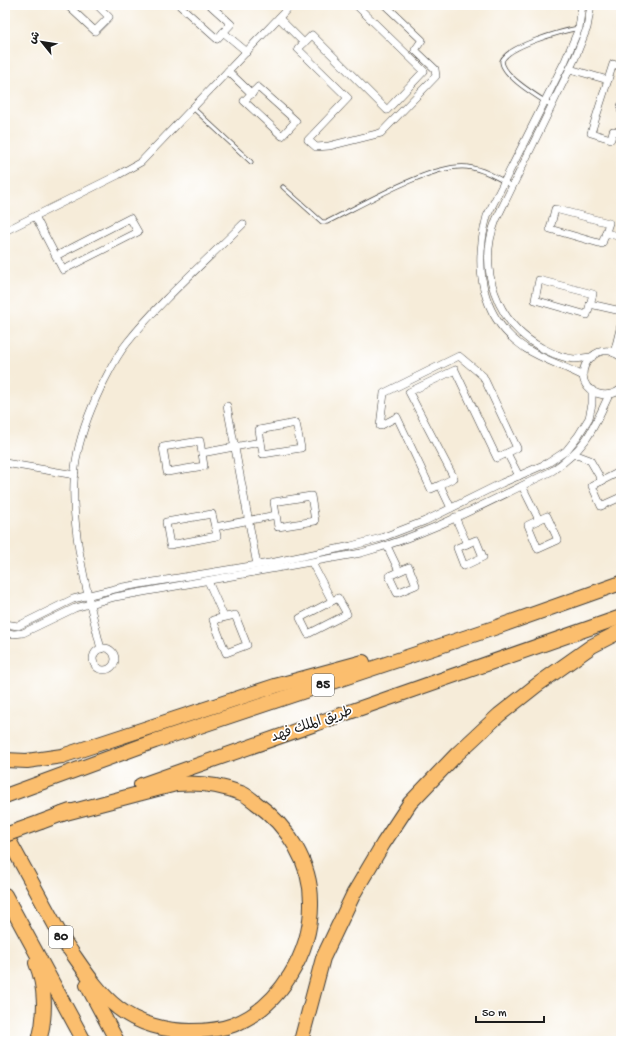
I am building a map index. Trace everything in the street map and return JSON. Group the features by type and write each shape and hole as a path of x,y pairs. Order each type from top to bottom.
{"highway":[{"name":"85","path":"5,796 155,741 497,627 621,583"},
{"name":"طريق الملك فهد","path":"5,834 166,776 621,617"},
{"path":"5,760 27,761 62,756 275,686 497,627"},
{"path":"301,1041 324,958 354,893 383,844 410,803 457,754 499,715 537,685 592,646 621,631"},
{"path":"62,814 176,784 195,783 220,787 243,794 263,808 281,826 293,841 302,859 312,903 303,950 293,971 277,994 249,1017 232,1025 207,1031 181,1031 156,1026 119,1009 102,994 63,940"},
{"name":"80","path":"5,834 117,1041"},
{"path":"5,895 37,966 44,1000 43,1026 39,1041"},
{"name":"80","path":"5,895 84,1041"}],"street":[{"path":"66,5 95,31 109,17 96,5"},
{"path":"180,5 216,39 231,24 210,5"},
{"path":"5,231 118,176 141,162 291,5"},
{"path":"356,5 424,71 387,110 312,35 298,49 348,98 308,140 316,147 330,146 381,133 434,79 437,74 435,69 415,50 422,40 385,5"},
{"path":"582,5 579,28 565,61 487,216 481,238 480,265 482,286 490,306 501,324 513,338 525,348 548,361 568,368 583,376 589,388 601,396 615,394 621,389"},
{"path":"591,5 587,28 570,69 512,186 490,236 488,265 491,282 497,300 506,316 528,340 562,357 574,359 592,357"},
{"path":"279,18 304,43"},
{"path":"223,32 247,52"},
{"path":"621,67 613,64 591,133 611,139 613,131 621,133"},
{"path":"570,69 608,80"},
{"path":"228,71 252,94"},
{"path":"258,87 296,121 282,136 244,102 252,94 258,87"},
{"path":"555,209 609,223 606,233 602,244 550,229 555,209"},
{"path":"35,216 63,270 138,232 130,218 56,256"},
{"path":"101,649 88,596 78,534 74,494 76,462 84,428 110,368 126,344 144,322 243,224"},
{"path":"606,233 621,237"},
{"path":"539,280 593,294 590,304 587,315 535,300 539,280"},
{"path":"590,304 621,310"},
{"path":"614,353 621,325"},
{"path":"583,376 586,362 597,353 610,351 621,357"},
{"path":"459,356 483,376 517,448 497,458 456,370 409,392 454,478 440,485 431,489 397,417 380,426 384,393 459,356"},
{"path":"5,624 18,626 73,599 123,587 257,565 344,548 382,538 548,463 566,451 578,436 589,418 592,404 592,390"},
{"path":"5,632 13,634 23,633 75,608 121,596 361,554 387,546 455,517 552,471 574,454 590,435 609,395"},
{"path":"227,406 257,565"},
{"path":"296,423 301,448 263,454 261,442 259,430 296,423"},
{"path":"200,441 202,453 204,466 166,472 163,447 200,441"},
{"path":"202,453 261,442"},
{"path":"507,453 519,476"},
{"path":"574,454 590,460 602,481"},
{"path":"5,463 75,475"},
{"path":"621,471 592,486 601,506 621,497"},
{"path":"440,485 451,508"},
{"path":"522,486 539,520"},
{"path":"311,496 315,521 278,527 276,515 274,502 311,496"},
{"path":"212,514 215,527 216,536 170,545 166,522 212,514"},
{"path":"215,527 276,515"},
{"path":"547,516 558,540 538,549 528,525 539,520 547,516"},
{"path":"455,517 466,544"},
{"path":"387,546 399,571"},
{"path":"312,563 332,601"},
{"path":"208,581 224,617"},
{"path":"338,598 347,614 308,634 300,618 332,601 338,598"},
{"path":"235,615 247,646 226,653 213,620 224,617 235,615"}],"lane":[{"path":"552,106 519,84 507,72 502,64 503,58 508,52 563,30 587,28"},
{"path":"192,108 251,162"},
{"path":"283,188 322,222 326,222 428,173 450,167 467,167 483,171 512,186"}]}
